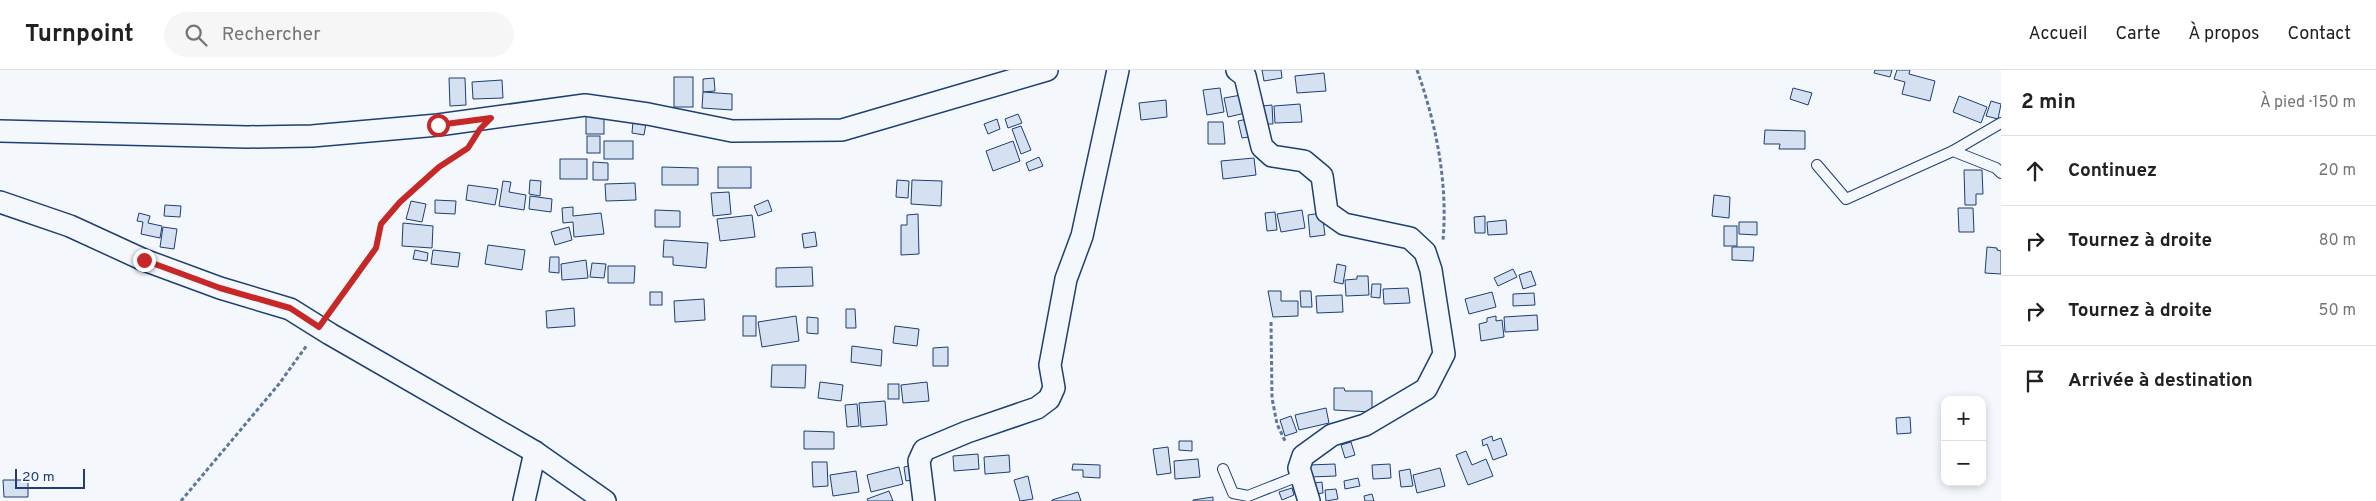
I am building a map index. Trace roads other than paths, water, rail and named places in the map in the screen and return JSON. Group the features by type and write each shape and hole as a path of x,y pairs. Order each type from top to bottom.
{"street":[{"path":"0,131 247,137 294,136 438,125 586,105 648,114 732,131 842,130 1047,70"},
{"path":"924,501 919,461 924,450 967,432 1037,408 1049,399 1054,388 1050,365 1066,279 1082,236 1118,70"},
{"path":"1238,70 1245,76 1262,147 1272,156 1304,161 1322,176 1327,212 1344,224 1410,238 1425,252 1431,270 1444,354 1426,389 1365,425 1332,435 1304,456 1300,471 1309,501"},
{"path":"0,202 70,226 144,260 220,288 290,308 319,327 535,452 604,501"},
{"path":"524,501 535,452"}],"lane":[{"path":"1817,165 1846,199 1953,151 2001,123"},
{"path":"1953,151 1996,168 2001,173"},
{"path":"1223,469 1233,493 1248,496 1300,471"}]}
